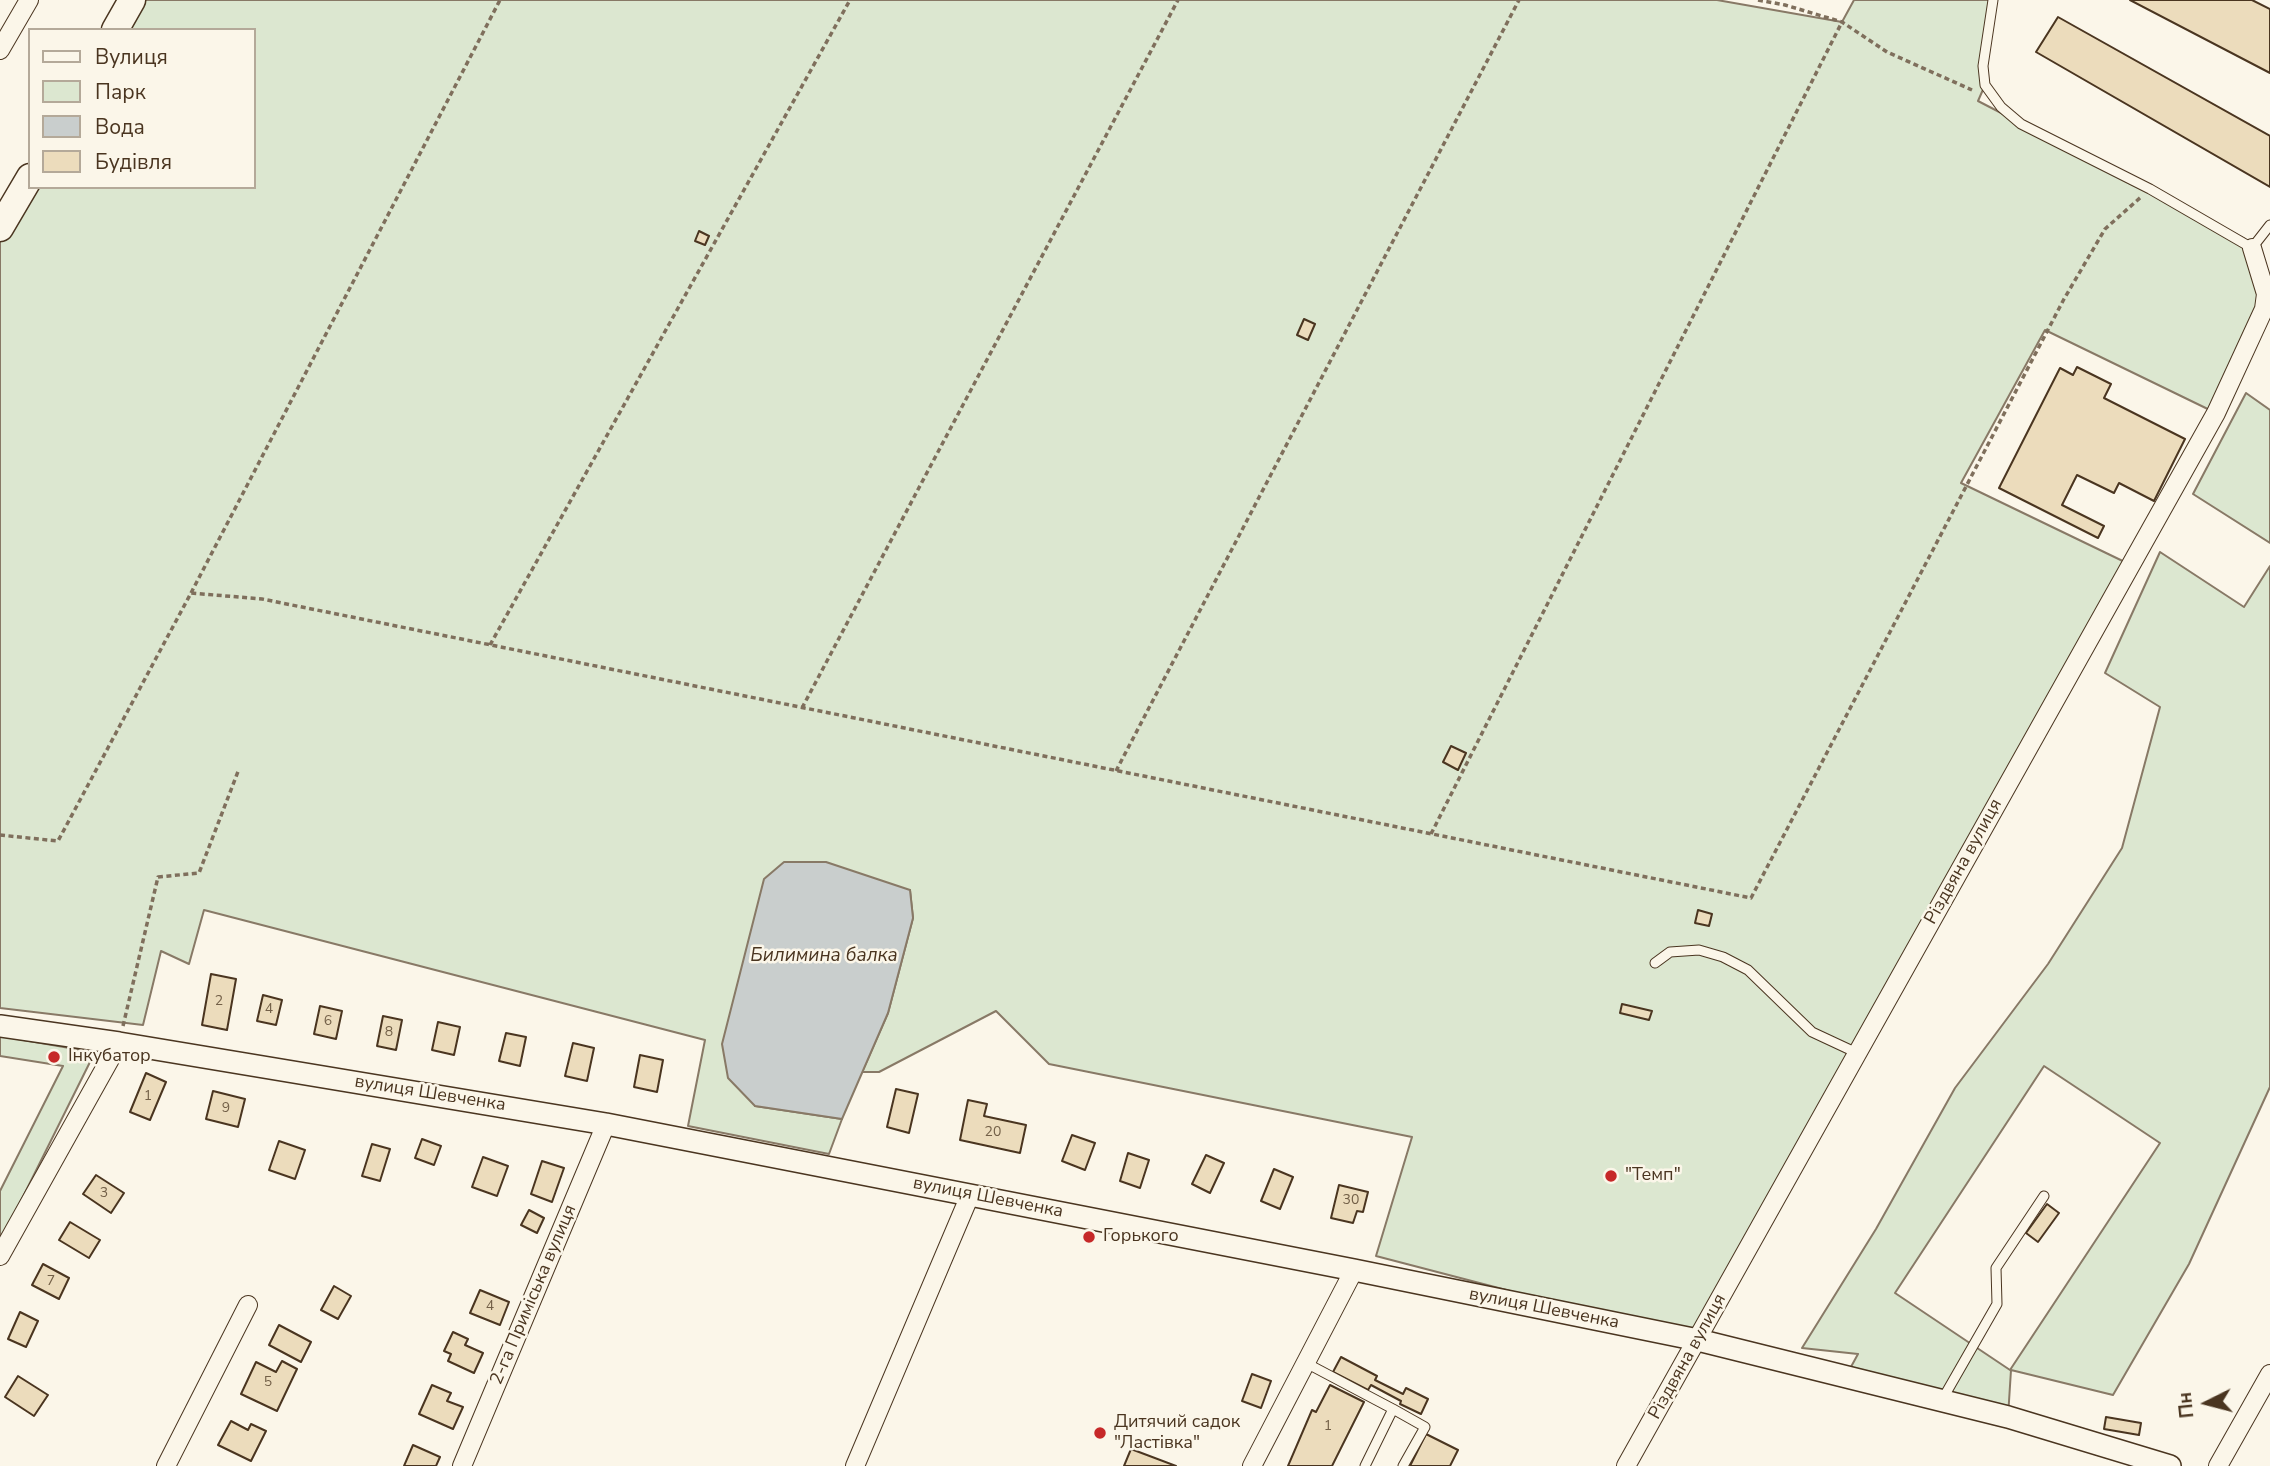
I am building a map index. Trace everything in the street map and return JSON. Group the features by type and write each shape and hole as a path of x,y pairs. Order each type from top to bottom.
{"main road":[{"path":"116,28 132,0"},
{"path":"0,228 28,180"}],"street":[{"path":"0,50 29,0"},
{"name":"Різдвяна вулиця","path":"1626,1466 2216,413 2264,309 2266,294 2252,248"},
{"name":"вулиця Шевченка","path":"0,1026 119,1043 606,1124 1354,1270 1698,1340 2008,1417 2170,1466"},
{"path":"0,1256 119,1043"},
{"name":"2-га Приміська вулиця","path":"462,1466 606,1124"},
{"path":"855,1466 970,1195"},
{"path":"1252,1466 1354,1270"},
{"path":"166,1466 248,1305"},
{"path":"2218,1466 2270,1374"}],"lane":[{"path":"1993,0 1983,66 1984,85 2001,107 2021,124 2150,189 2252,248 2270,225"},
{"path":"1655,963 1670,951 1699,950 1723,957 1748,970 1812,1032 1857,1053"},
{"path":"1942,1400 1997,1304 1996,1268 2044,1196"},
{"path":"1306,1363 1425,1427 1403,1466"},
{"path":"1364,1466 1393,1409"}],"path":[{"path":"0,835 58,841 191,593 500,0"},
{"path":"490,645 850,0"},
{"path":"802,708 1178,0"},
{"path":"1115,771 1518,0"},
{"path":"1758,0 1842,22 1887,52 1969,89 2001,107"},
{"path":"1431,834 1842,22"},
{"path":"191,593 262,599 1751,898 2064,299 2105,229 2150,189"},
{"path":"119,1043 158,877 199,873 239,769"}],"green space":[{"path":"132,0 1717,0 1842,22 1854,0 1993,0 1985,85 1978,101 2245,239 2266,294 2216,413 2045,330 1961,483 2131,565 1698,1340 1376,1256 1412,1137 1049,1064 996,1011 879,1072 862,1072 888,1013 913,918 910,890 755,1106 842,1119 829,1154 688,1126 705,1040 204,910 189,964 161,951 143,1025 0,1008 0,228 29,189 256,189 256,28 116,28"},
{"path":"2246,393 2270,410 2270,543 2193,494"},
{"path":"2160,552 2244,607 2270,566 2270,1087 2189,1264 2113,1395 2011,1370 2008,1417 1846,1376 1858,1354 1802,1348 1876,1229 1955,1088 2048,964 2122,848 2160,707 2105,673","holes":["2044,1066 2160,1143 2010,1370 1895,1293"]},
{"path":"0,1036 81,1050 93,1056 0,1243 0,1191 63,1066 0,1056"}],"water":[{"name":"Билимина балка","path":"784,862 826,862 910,890 913,918 888,1013 842,1119 755,1106 728,1078 722,1044 764,879"}],"building":[{"path":"2130,0 2252,0 2270,9 2270,73"},
{"path":"2058,17 2270,136 2270,187 2036,52"},
{"path":"699,231 709,236 705,245 695,241"},
{"path":"1304,319 1315,324 1308,340 1297,335"},
{"path":"2077,367 2111,384 2104,398 2185,439 2154,501 2119,483 2114,493 2077,475 2062,505 2104,526 2098,538 1999,488 2060,368 2073,375"},
{"path":"1451,746 1466,753 1458,770 1443,762"},
{"path":"1698,910 1712,914 1709,926 1695,923"},
{"path":"211,974 236,979 227,1030 202,1025"},
{"path":"263,995 282,1000 276,1025 257,1021"},
{"path":"1622,1004 1652,1011 1649,1020 1620,1013"},
{"path":"320,1006 342,1011 336,1039 314,1034"},
{"path":"383,1016 402,1020 396,1050 377,1046"},
{"path":"438,1022 460,1027 454,1055 432,1050"},
{"path":"506,1033 526,1037 520,1066 499,1061"},
{"path":"573,1043 594,1048 587,1081 565,1076"},
{"path":"640,1055 663,1060 657,1092 634,1087"},
{"path":"146,1073 166,1082 150,1120 130,1112"},
{"path":"896,1089 918,1094 909,1133 887,1127"},
{"path":"213,1091 245,1099 238,1127 206,1119"},
{"path":"968,1100 987,1104 984,1116 1026,1125 1020,1153 960,1140"},
{"path":"1072,1135 1095,1143 1085,1170 1062,1161"},
{"path":"422,1139 441,1146 434,1165 415,1158"},
{"path":"279,1141 305,1150 295,1179 269,1170"},
{"path":"372,1144 390,1149 380,1181 362,1176"},
{"path":"1128,1153 1149,1160 1140,1188 1120,1181"},
{"path":"1206,1155 1224,1163 1210,1193 1192,1184"},
{"path":"483,1157 508,1166 497,1196 472,1187"},
{"path":"542,1161 564,1168 552,1202 531,1194"},
{"path":"1274,1169 1293,1177 1280,1209 1261,1201"},
{"path":"96,1175 124,1193 111,1213 83,1194"},
{"path":"1339,1185 1368,1192 1363,1212 1357,1211 1353,1223 1331,1218"},
{"path":"2047,1204 2059,1213 2038,1242 2026,1233"},
{"path":"529,1210 544,1218 537,1233 521,1225"},
{"path":"70,1222 100,1240 89,1258 59,1240"},
{"path":"43,1264 69,1278 59,1299 32,1285"},
{"path":"334,1286 351,1296 338,1319 321,1310"},
{"path":"480,1290 509,1302 500,1325 470,1313"},
{"path":"20,1312 38,1321 26,1347 8,1339"},
{"path":"279,1325 311,1342 301,1362 269,1345"},
{"path":"453,1332 468,1339 465,1345 483,1353 474,1373 448,1361 451,1354 444,1351"},
{"path":"1341,1357 1377,1376 1375,1380 1403,1394 1406,1388 1428,1399 1421,1414 1371,1385 1368,1390 1333,1372"},
{"path":"282,1361 297,1369 277,1411 241,1394 256,1362 276,1372"},
{"path":"1252,1374 1271,1381 1261,1408 1242,1401"},
{"path":"18,1376 48,1395 34,1416 5,1397"},
{"path":"432,1385 451,1393 447,1401 463,1407 453,1429 419,1414"},
{"path":"1330,1385 1364,1402 1332,1466 1288,1466 1312,1410 1316,1412"},
{"path":"2106,1417 2141,1423 2139,1435 2104,1429"},
{"path":"231,1421 248,1430 251,1424 266,1431 251,1461 218,1445"},
{"path":"1426,1434 1458,1450 1450,1466 1410,1466"},
{"path":"413,1445 440,1457 436,1466 404,1466"},
{"path":"1131,1449 1176,1466 1124,1466"}],"place":[{"name":"Інкубатор","path":"54,1057"},
{"name":"\"Темп\"","path":"1611,1176"},
{"name":"Горького","path":"1089,1237"},
{"name":"Дитячий садок \"Ластівка\"","path":"1100,1433"}]}
